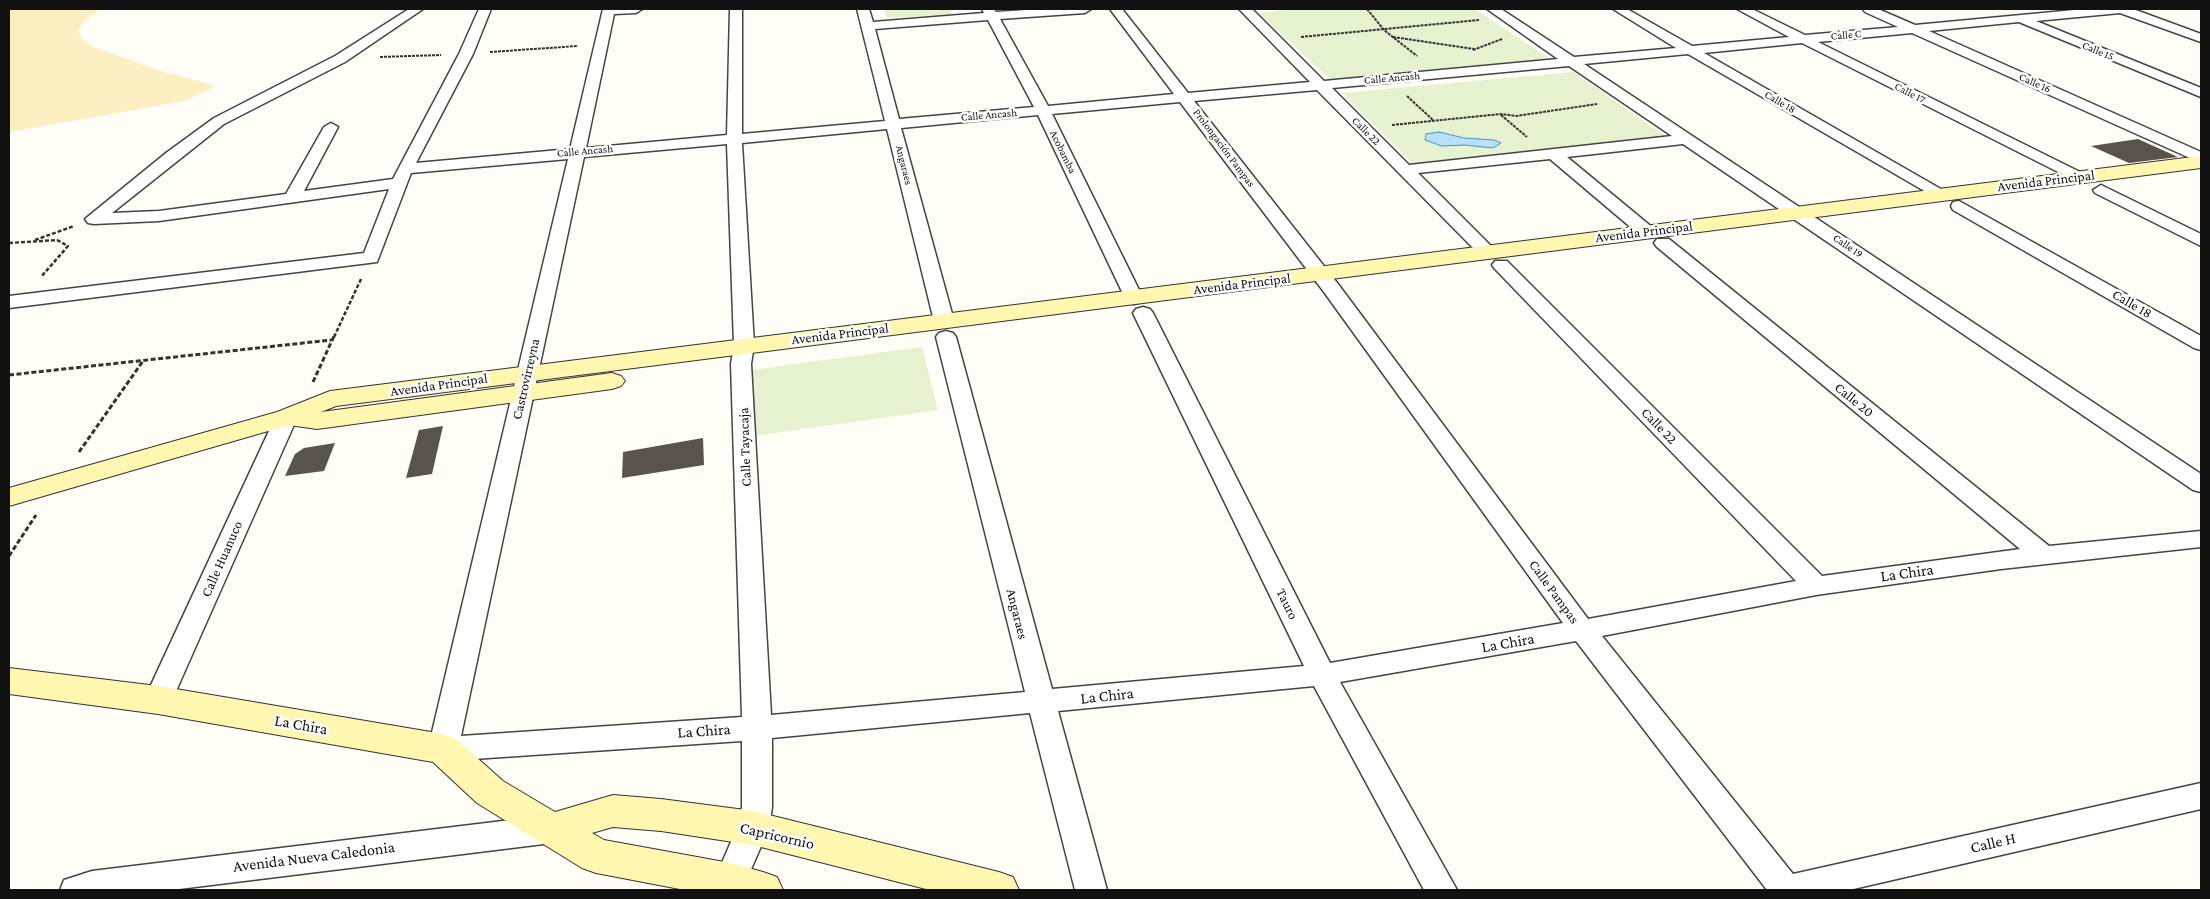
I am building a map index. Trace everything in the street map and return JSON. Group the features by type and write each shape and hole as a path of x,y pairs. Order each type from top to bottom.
{"street":[{"path":"94,219 219,121 340,59 417,9"},
{"path":"15,301 371,258 402,176 466,54 485,9"},
{"path":"609,10 636,9"},
{"name":"Calle Tayacaja","path":"736,9 734,139 757,728 757,807 746,886"},
{"name":"Angaraes","path":"863,9 894,124 1040,702 1091,890"},
{"path":"868,26 989,12 1085,9"},
{"name":"Prolongación Pampas","path":"1116,9 1326,281"},
{"name":"Calle 22","path":"1244,9 1495,259 1816,586"},
{"name":"Calle 18","path":"1619,9 2201,344"},
{"name":"Calle 17","path":"1743,9 2078,177"},
{"name":"Calle 16","path":"1869,9 2201,160"},
{"name":"Calle 15","path":"1995,9 2201,93"},
{"path":"2121,9 2201,38"},
{"name":"Calle C","path":"1572,62 2121,9"},
{"name":"Castrovirreyna","path":"443,750 609,10"},
{"name":"Acobamba","path":"989,12 1042,110 1139,306"},
{"name":"Calle 19","path":"1499,13 1685,140 1809,219 2201,485"},
{"name":"Calle Ancash","path":"94,219 159,216 292,198 402,176 576,152 1572,62"},
{"path":"292,198 331,126"},
{"path":"1405,170 1685,140"},
{"name":"Calle 20","path":"1551,154 2044,556"},
{"name":"Avenida Principal","path":"9,497 286,418 317,421 525,383 1139,306 1655,237 1809,219 1949,200 2078,177 2201,160"},
{"name":"Avenida Principal","path":"1949,200 2101,190 2201,177"},
{"path":"2101,190 2201,241"},
{"name":"Calle Pampas","path":"1326,281 1582,630 1786,890"},
{"name":"Tauro","path":"1139,306 1322,675 1441,890"},
{"name":"Calle Huanuco","path":"158,700 286,418"},
{"name":"La Chira","path":"9,681 158,700 443,750 757,728 1322,675 1582,630 1816,586 2001,560 2201,539"},
{"path":"443,750 490,792 596,856 746,886"},
{"name":"Calle H","path":"1786,890 2201,796"},
{"name":"Capricornio","path":"552,829 613,811 753,828 999,890"},
{"name":"Avenida Nueva Caledonia","path":"76,890 376,849 552,829"}],"path":[{"path":"1366,9 1383,29 1414,56 1439,63 1453,73"},
{"path":"1275,39 1383,29 1499,13"},
{"path":"1392,37 1484,49"},
{"path":"340,59 466,54 602,44"},
{"path":"1387,79 1434,121"},
{"path":"1364,128 1501,114 1534,114 1562,108 1629,101"},
{"path":"1501,114 1551,154"},
{"path":"31,242 94,219"},
{"path":"9,243 58,240 68,246 15,301"},
{"path":"286,418 308,392 371,258"},
{"path":"9,375 331,340"},
{"path":"9,556 56,484 144,361"}],"sand":[{"path":"9,9 101,9 85,20 78,30 82,39 93,47 161,71 213,85 214,87 184,101 9,132"}],"green space":[{"path":"884,9 951,9 953,14 887,18"},
{"path":"1293,9 1475,9 1549,58 1331,80 1259,13"},
{"path":"1574,72 1669,139 1414,165 1342,93"},
{"path":"922,347 938,410 754,436 750,370"}],"water":[{"path":"1439,132 1464,138 1494,140 1501,143 1493,148 1465,145 1442,146 1425,140 1426,134"}],"building":[{"path":"2138,139 2178,157 2129,163 2091,146"},
{"path":"443,426 432,474 406,478 419,430"},
{"path":"703,438 704,465 622,478 623,452"},
{"path":"335,443 324,471 285,476 295,454 304,448"}]}
